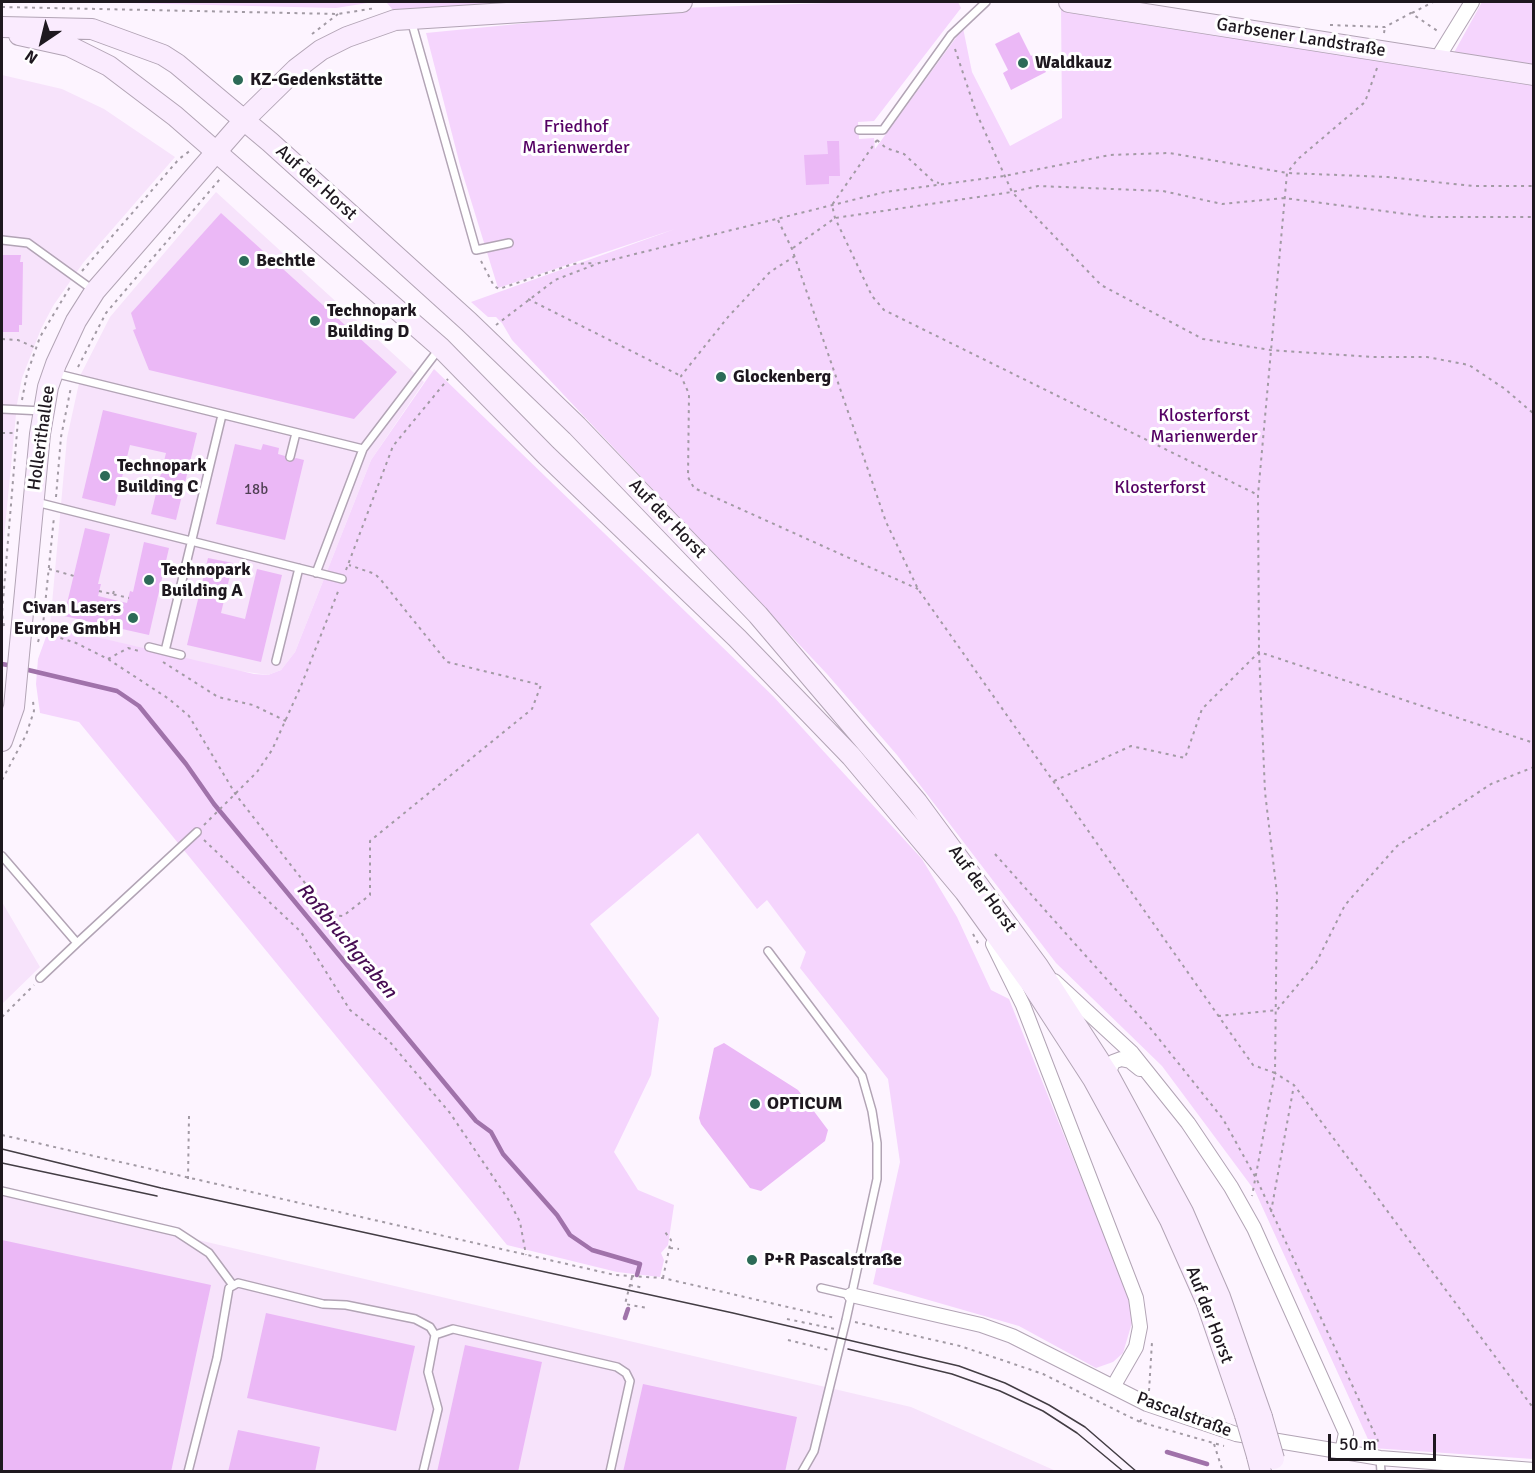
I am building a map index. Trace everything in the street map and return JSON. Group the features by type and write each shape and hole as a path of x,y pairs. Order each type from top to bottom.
{"street":[{"path":"2,33 28,36 69,46 109,66 216,152 287,77 321,50 375,26 410,17 682,2"},
{"name":"Garbsener Landstraße","path":"1074,2 1533,75"},
{"path":"1437,59 1472,2"},
{"path":"2,27 64,26 92,29 120,37 163,55 177,64 244,120"},
{"name":"Auf der Horst","path":"244,120 469,322 577,426 743,599 868,741 917,802 1038,966 1108,1074 1183,1212 1220,1296 1267,1464"},
{"name":"Auf der Horst","path":"216,152 440,347 546,454 799,700 896,807 965,892 1034,988 1094,1079 1146,1172 1206,1301 1253,1416"},
{"name":"Hollerithallee","path":"2,741 14,707 19,668 43,411 64,342 95,291 216,152"},
{"name":"Auf der Horst","path":"965,892 1023,1005 1136,1298 1140,1327 1136,1347 1113,1387"},
{"name":"Auf der Horst","path":"1038,966 1132,1053 1209,1152 1254,1228 1346,1433 1342,1452"},
{"name":"Auf der Horst","path":"1108,1074 1113,1062 1121,1059 1130,1061 1151,1077"},
{"name":"Pascalstraße","path":"851,1295 981,1325 1012,1336 1147,1404 1236,1434 1342,1452 1380,1465 1533,1470"}],"lane":[{"path":"859,130 883,130 951,35 986,2"},
{"path":"410,17 476,250 509,243"},
{"path":"2,240 28,243 95,291"},
{"path":"316,573 363,448 440,347"},
{"path":"53,373 363,448"},
{"path":"2,410 43,411"},
{"path":"165,651 222,415"},
{"path":"290,457 296,433"},
{"path":"33,501 55,509 342,579"},
{"path":"276,662 299,568"},
{"path":"148,651 165,651 181,655"},
{"path":"40,978 197,832"},
{"path":"2,856 77,943"},
{"path":"768,951 862,1076 872,1111 877,1143 877,1179 846,1320 814,1451 802,1472"},
{"path":"2,1191 177,1232 196,1242 209,1253 232,1284 188,1472"},
{"path":"232,1284 238,1283 323,1304 346,1305 415,1319 430,1327 435,1335 428,1372 438,1409 423,1472"},
{"path":"821,1287 851,1295"},
{"path":"435,1335 453,1329 617,1367 626,1373 630,1381 610,1472"}],"path":[{"path":"1251,1199 1257,1180 1275,1073 1277,894 1265,792 1259,652 1258,495 1287,173 1299,159 1365,102 1384,50 1385,27 1433,2"},
{"path":"2,7 338,14"},
{"path":"1411,14 1449,39"},
{"path":"951,35 976,112 1012,192 1101,285 1203,339 1270,350 1372,357 1427,357 1468,365 1506,389 1533,414"},
{"path":"190,129 182,138 191,150"},
{"path":"883,130 832,205 835,218 872,296 884,310 1258,495"},
{"path":"876,140 886,148 904,154 934,182 942,183"},
{"path":"496,325 527,299 555,280 599,263 885,192 1004,176 1110,155 1168,153 1287,173 1388,177 1473,186 1533,186"},
{"path":"36,648 42,632 61,437 74,378 94,332 119,296 219,182 221,175 236,182 242,175"},
{"path":"792,249 835,218 1012,192 1038,186 1162,190 1222,204 1284,198 1429,217 1533,217"},
{"path":"778,220 795,256 886,522 918,589 1253,1065 1275,1073 1294,1085 1533,1409"},
{"path":"476,250 494,286 499,290 573,264 599,263"},
{"path":"681,376 728,317 770,272 795,256"},
{"path":"527,299 681,376 689,394 688,477 693,488 918,589"},
{"path":"2,339 18,340 36,348"},
{"path":"212,818 257,772 272,750 286,721 393,446 450,376"},
{"path":"2,433 16,433"},
{"path":"42,632 76,643 108,659 169,699 189,716 236,795 330,915 343,916 370,895 370,841 532,709 541,685 447,662 375,574 348,564"},
{"path":"49,569 74,576"},
{"path":"113,594 115,588"},
{"path":"99,591 129,598"},
{"path":"123,602 124,597"},
{"path":"108,659 128,648 148,651"},
{"path":"1259,652 1533,743"},
{"path":"1054,781 1131,746 1185,758 1202,709 1259,652"},
{"path":"157,659 218,697 253,705 286,721"},
{"path":"1218,1016 1277,1010 1316,963 1345,905 1396,846 1491,784 1533,767"},
{"path":"197,832 301,932 350,1010 389,1041 450,1113 508,1199 520,1221 526,1256"},
{"path":"995,854 1151,1029 1223,1119 1257,1180 1379,1444 1380,1465"},
{"path":"971,930 981,950"},
{"path":"2,1017 40,978"},
{"path":"1271,1212 1294,1085"},
{"path":"188,1179 189,1116"},
{"path":"2,1135 526,1256 632,1277 663,1278 960,1346 1043,1374 1140,1422 1224,1446"},
{"path":"663,1278 671,1240 665,1232"},
{"path":"670,1248 679,1249"},
{"path":"632,1277 625,1304 648,1308"},
{"path":"630,1285 644,1288"},
{"path":"787,1319 843,1331"},
{"path":"1140,1422 1147,1404 1152,1338"},
{"path":"788,1340 822,1348"},
{"path":"1214,1444 1223,1472"}],"shaded area":[{"path":"2,75 62,89 104,109 175,157 83,263 53,306 41,329 22,378 17,404 2,558"},
{"path":"216,192 424,382 371,460 295,652 281,670 268,675 233,670 50,626 67,438 81,374 110,317"},
{"path":"2,902 40,967 2,1004"},
{"path":"2,1194 911,1407 1056,1471 2,1472"}],"green space":[{"path":"85,2 374,2 336,8"},
{"path":"386,2 516,2 394,11"},
{"name":"Klosterforst","path":"858,2 958,2 961,8 874,121 858,122 859,139 874,138 875,149 963,28 972,72 1010,146 1062,118 1061,6 1445,69 1482,2 1533,2 1533,1459 1372,1448 1255,1191 1162,1066 1056,963 897,755 827,674 512,340 502,323 496,317 488,317 471,302 675,229 498,288 460,165 426,33 680,8"},
{"path":"434,369 773,696 922,859 957,917 991,990 1009,999 1123,1282 1134,1316 1123,1353 1113,1362 1096,1368 1019,1326 873,1284 900,1162 888,1079 800,968 806,952 767,900 757,909 698,833 590,924 659,1018 651,1075 614,1152 638,1190 674,1205 668,1245 661,1253 664,1260 660,1277 617,1272 507,1245 79,722 40,713 36,684 38,659 50,626 254,674 268,675 281,670 295,652 371,460"}],"building":[{"name":"Waldkauz","path":"1019,32 1031,56 1036,53 1046,72 1011,90 1003,73 1008,70 995,44"},
{"path":"827,141 839,141 840,176 829,176 829,184 806,185 804,155 828,154"},
{"name":"Technopark Building D","path":"221,213 397,372 354,419 149,370 133,330 136,329 131,313"},
{"path":"2,255 21,255 20,262 23,262 22,325 19,325 19,332 2,332"},
{"name":"Technopark Building C","path":"103,410 197,433 176,520 151,514 166,453 130,445 115,506 82,498"},
{"path":"235,444 261,450 263,444 279,448 278,454 285,456 288,462 296,458 304,460 285,540 216,524"},
{"name":"Technopark Building A","path":"85,528 110,534 98,584 101,584 98,596 127,603 130,591 133,592 144,542 169,548 149,635 64,616"},
{"path":"208,558 233,563 221,613 245,619 257,569 282,575 261,662 187,645"},
{"name":"OPTICUM","path":"724,1043 798,1090 828,1130 825,1141 761,1191 750,1188 701,1124 699,1118 714,1048"},
{"path":"2,1240 211,1285 171,1472 2,1472"},
{"path":"266,1313 415,1346 396,1431 247,1398"},
{"path":"465,1345 542,1362 518,1472 437,1472"},
{"path":"643,1384 797,1417 785,1472 623,1472"},
{"path":"238,1430 320,1447 315,1472 228,1472"}],"waterway":[{"name":"Roßbruchgraben","path":"2,664 13,666"},
{"name":"Roßbruchgraben","path":"24,669 117,691 139,706 186,764 214,804 476,1121 491,1132 503,1154 557,1215 570,1235 592,1250 640,1264 637,1275"},
{"name":"Roßbruchgraben","path":"625,1318 628,1309"},
{"name":"Roßbruchgraben","path":"1167,1452 1207,1464"}],"tram line":[{"path":"2,1149 161,1188 733,1313 959,1366 1005,1383 1049,1405 1085,1427 1137,1472"},
{"path":"2,1163 157,1196"},
{"path":"848,1349 952,1374 1000,1391 1043,1411 1077,1433 1124,1472"}],"place":[{"name":"Waldkauz","path":"1023,63"},
{"name":"KZ-Gedenkstätte","path":"238,80"},
{"name":"Bechtle","path":"244,261"},
{"name":"Technopark Building D","path":"315,321"},
{"name":"Glockenberg","path":"721,377"},
{"name":"Technopark Building C","path":"105,476"},
{"name":"Technopark Building A","path":"149,580"},
{"name":"Civan Lasers Europe GmbH","path":"133,618"},
{"name":"OPTICUM","path":"755,1104"},
{"name":"P+R Pascalstraße","path":"752,1260"}],"park label":[{"name":"Friedhof Marienwerder","path":"576,137"},
{"name":"Klosterforst Marienwerder","path":"1204,426"}]}
